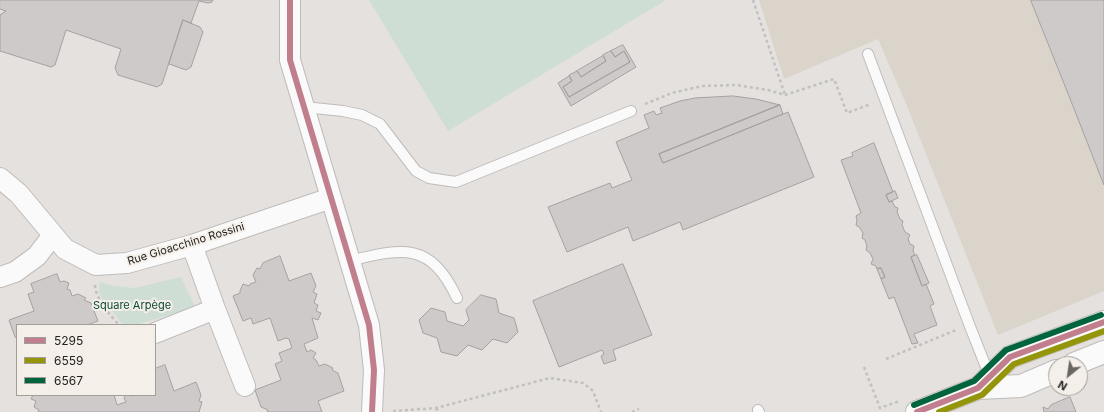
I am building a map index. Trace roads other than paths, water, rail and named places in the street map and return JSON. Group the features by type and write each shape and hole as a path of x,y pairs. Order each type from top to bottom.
{"street":[{"path":"290,0 290,60 368,325 374,370 382,412"},
{"path":"0,178 19,194 53,235 37,256 15,272 0,277"},
{"name":"Rue Gioacchino Rossini","path":"53,235 65,249 96,265 127,263 192,244 331,198"},
{"path":"192,244 245,386"},
{"path":"156,333 215,309"},
{"path":"908,409 984,382 1010,357 1104,322"},
{"path":"1088,358 1104,352"},
{"path":"984,382 1021,386 1048,374"}],"lane":[{"path":"868,54 969,324 984,382"},
{"path":"304,107 343,111 362,115 380,124 416,171 429,178 456,182 553,144 631,111"},
{"path":"350,261 384,252 409,251 432,262 448,280 456,298"}],"park label":[{"name":"Square Arpège","path":"132,306"}]}
